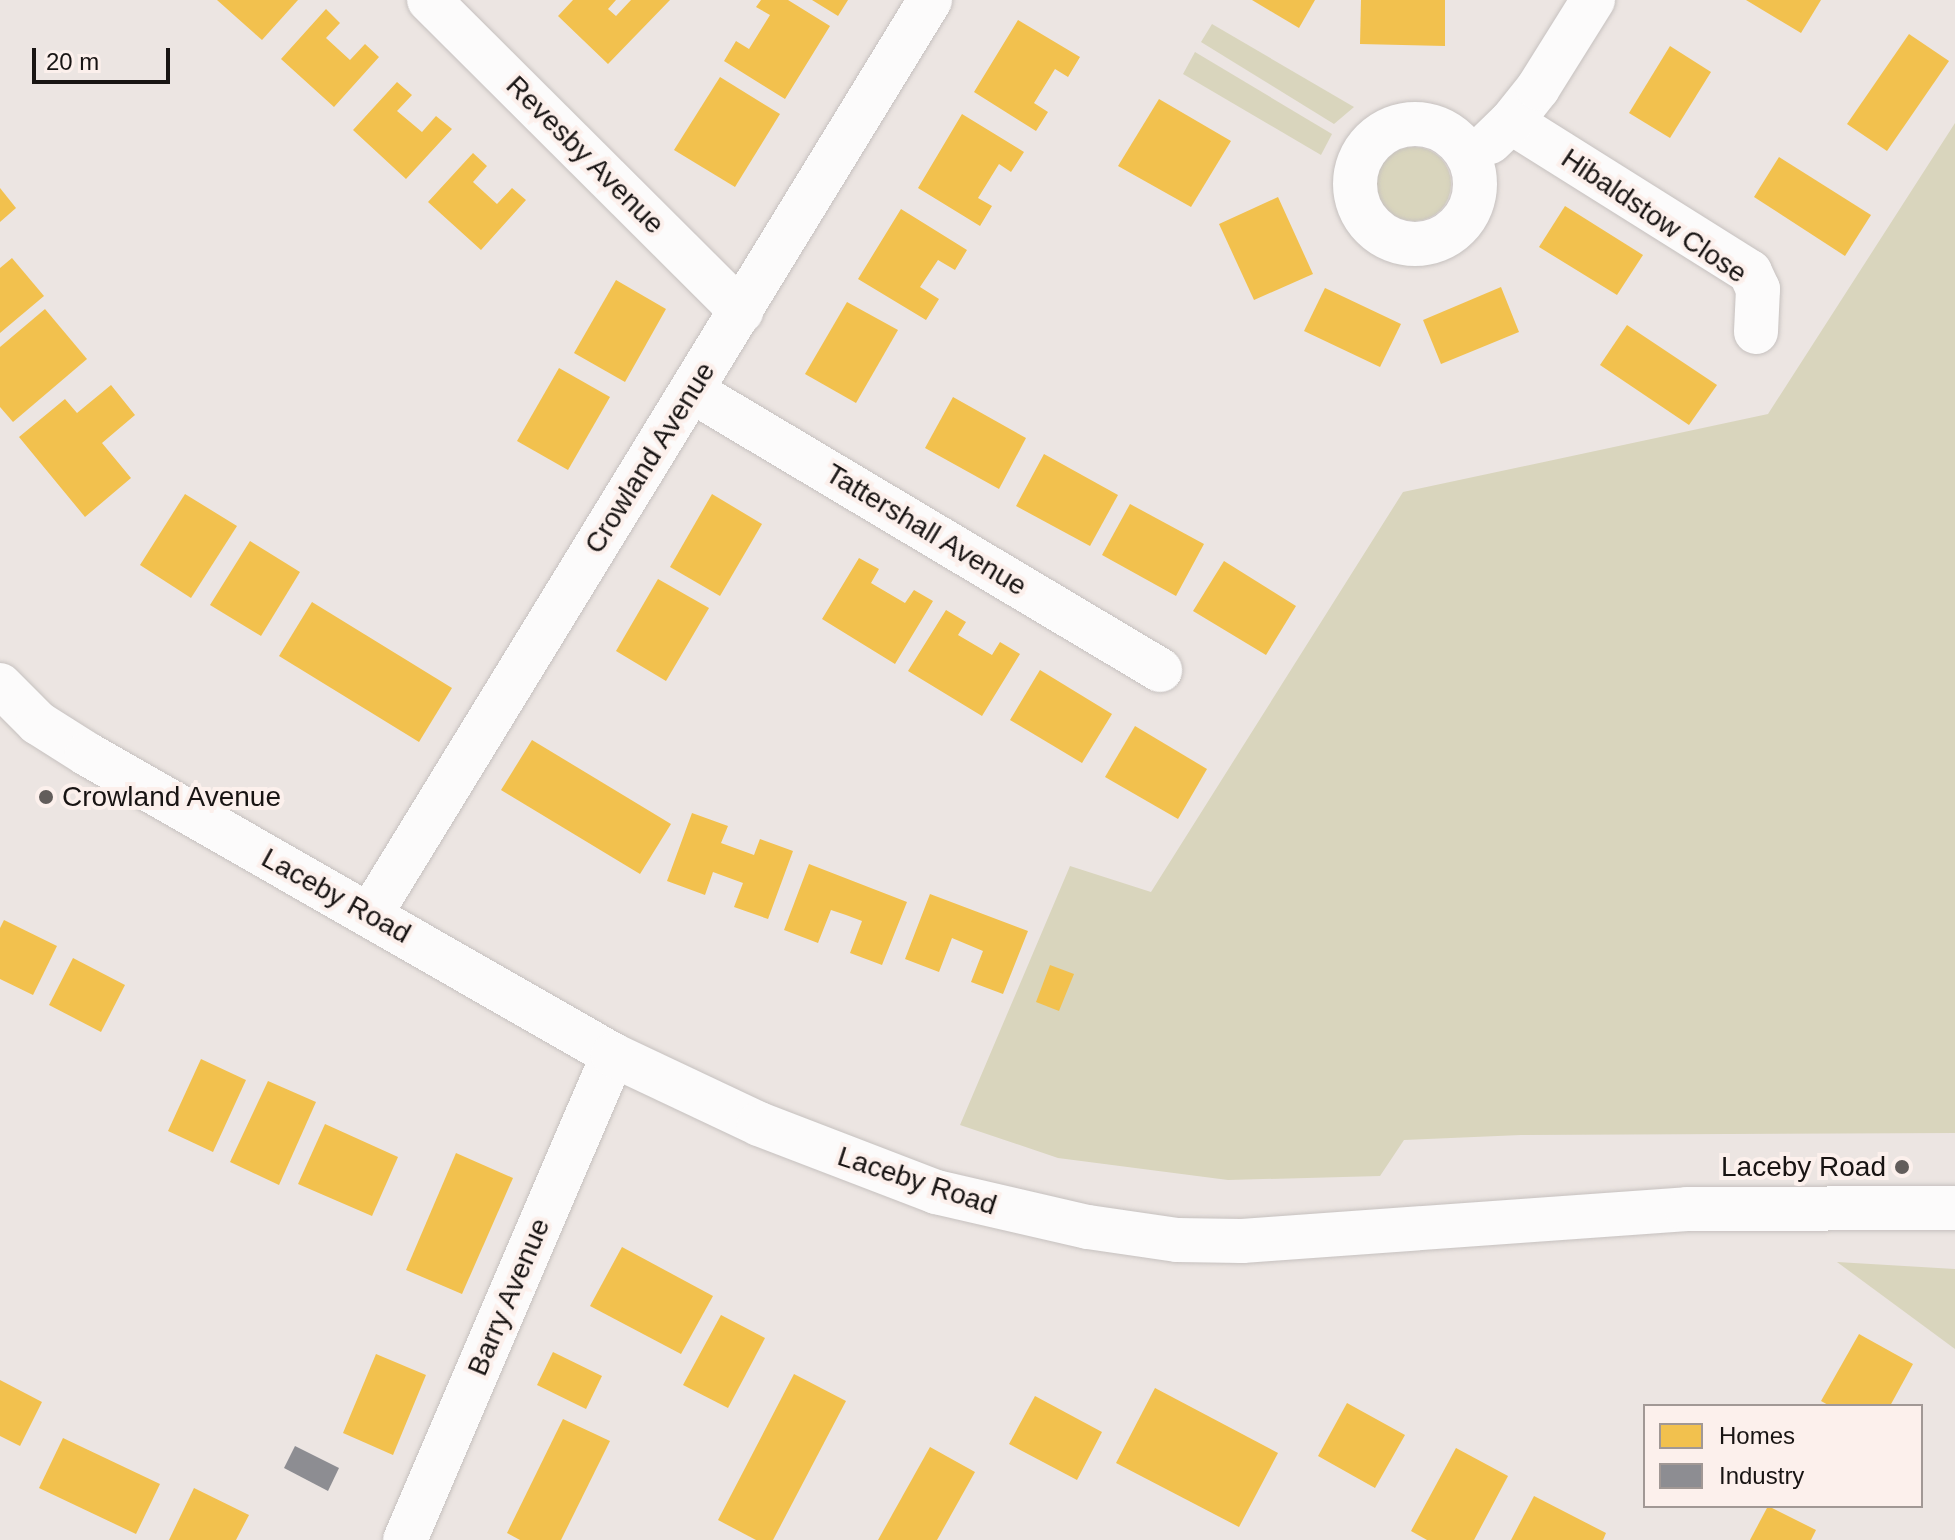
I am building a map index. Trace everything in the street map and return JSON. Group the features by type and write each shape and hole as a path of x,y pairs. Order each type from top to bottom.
{"main road":[{"name":"Revesby Avenue","path":"429,0 741,311"},
{"name":"Crowland Avenue","path":"370,915 930,0"},
{"path":"1470,159 1511,122 1538,88 1593,0"},
{"name":"Hibaldstow Close","path":"1511,122 1750,272 1758,289 1756,332"},
{"name":"Tattershall Avenue","path":"692,391 1160,670"},
{"name":"Laceby Road","path":"0,685 38,723 87,754 613,1055 759,1124 936,1192 1032,1216 1177,1240 1242,1241 1687,1209 1955,1208"},
{"name":"Barry Avenue","path":"405,1540 613,1055"}],"shaded area":[{"path":"1212,24 1354,107 1334,124 1201,42"},
{"path":"1195,52 1332,134 1321,155 1183,74"},
{"path":"1955,123 1955,1133 1521,1135 1404,1140 1380,1176 1228,1180 1058,1158 960,1125 1070,866 1151,892 1403,492 1768,414"},
{"path":"1414,147 1435,153 1445,163 1451,184 1445,205 1435,215 1414,221 1393,215 1383,205 1377,184 1383,163 1393,153"},
{"path":"1837,1262 1955,1269 1955,1349"}],"building: Homes":[{"path":"217,0 298,0 262,40"},
{"path":"573,0 616,0 608,9 616,16 631,0 670,0 608,64 558,16"},
{"path":"761,0 788,0 830,26 785,99 724,61 736,41 749,49 770,15 756,7"},
{"path":"812,0 848,0 838,16"},
{"path":"1252,0 1315,0 1299,28"},
{"path":"1361,0 1445,0 1445,46 1360,44"},
{"path":"1746,0 1821,0 1801,33"},
{"path":"326,9 340,23 326,38 350,60 365,44 379,57 334,107 281,59"},
{"path":"1018,20 1080,57 1068,77 1055,69 1034,103 1048,112 1036,131 974,92"},
{"path":"1909,34 1949,61 1887,151 1847,124"},
{"path":"1670,46 1711,72 1670,138 1629,113"},
{"path":"720,77 780,114 735,187 674,150"},
{"path":"397,82 412,95 397,111 422,132 436,116 452,129 406,179 353,130"},
{"path":"1159,99 1231,141 1191,207 1118,166"},
{"path":"962,114 1024,152 1011,172 999,164 978,198 992,206 980,226 918,188"},
{"path":"473,153 487,166 473,182 497,204 512,188 526,200 481,250 428,202"},
{"path":"1779,157 1871,215 1845,256 1754,197"},
{"path":"0,188 16,208 0,222"},
{"path":"1278,197 1313,274 1254,300 1219,224"},
{"path":"1565,206 1643,255 1617,295 1539,247"},
{"path":"901,209 967,250 955,270 938,260 920,287 939,299 926,320 858,279"},
{"path":"12,258 44,296 0,333 0,268"},
{"path":"616,280 666,309 625,382 574,353"},
{"path":"1501,287 1519,332 1441,364 1423,320"},
{"path":"1325,288 1401,324 1380,367 1304,331"},
{"path":"847,302 898,330 856,403 805,374"},
{"path":"45,309 87,359 13,422 0,407 0,347"},
{"path":"1627,325 1717,385 1689,425 1600,365"},
{"path":"559,368 610,397 568,470 517,441"},
{"path":"111,385 135,415 102,443 131,478 85,517 19,437 65,399 77,413"},
{"path":"953,397 1026,438 999,489 925,448"},
{"path":"1044,454 1118,495 1090,546 1016,506"},
{"path":"185,494 237,526 191,598 140,565"},
{"path":"712,494 762,524 720,596 670,567"},
{"path":"1130,504 1204,544 1176,596 1102,555"},
{"path":"250,541 300,572 261,636 210,605"},
{"path":"859,558 879,569 871,583 905,603 914,590 933,601 895,664 822,619"},
{"path":"1224,561 1296,606 1266,655 1193,611"},
{"path":"658,579 709,608 666,681 616,651"},
{"path":"312,602 452,688 419,742 279,656"},
{"path":"946,610 966,622 958,635 992,655 1000,642 1020,654 982,716 908,671"},
{"path":"1040,670 1112,714 1082,763 1010,720"},
{"path":"1135,726 1207,769 1178,819 1105,777"},
{"path":"532,740 671,824 640,874 501,790"},
{"path":"692,813 728,826 721,843 754,855 760,839 793,851 768,919 734,907 743,883 713,872 705,895 667,881"},
{"path":"809,864 907,902 882,965 850,953 862,921 846,915 831,910 818,943 784,930"},
{"path":"930,894 1028,931 1003,994 971,982 983,951 952,938 939,972 905,959"},
{"path":"4,920 57,946 33,995 0,979 0,928"},
{"path":"73,958 125,985 101,1032 49,1005"},
{"path":"1050,965 1074,974 1059,1011 1036,1002"},
{"path":"201,1059 246,1080 213,1152 168,1131"},
{"path":"268,1081 316,1102 279,1185 230,1162"},
{"path":"325,1124 398,1157 372,1216 298,1184"},
{"path":"456,1153 513,1178 462,1294 406,1270"},
{"path":"622,1247 713,1296 681,1354 590,1306"},
{"path":"721,1315 765,1338 728,1408 683,1385"},
{"path":"1859,1334 1913,1364 1891,1404 1826,1404 1821,1401"},
{"path":"553,1352 602,1376 586,1409 537,1385"},
{"path":"376,1354 426,1375 393,1455 343,1433"},
{"path":"794,1374 846,1401 773,1540 756,1540 718,1520"},
{"path":"0,1380 42,1402 20,1446 0,1436"},
{"path":"1155,1388 1278,1453 1239,1527 1116,1463"},
{"path":"1035,1396 1102,1432 1077,1480 1009,1444"},
{"path":"1347,1403 1405,1435 1375,1488 1318,1456"},
{"path":"563,1419 610,1441 561,1540 520,1540 507,1533"},
{"path":"63,1438 160,1484 136,1534 39,1488"},
{"path":"930,1447 975,1472 937,1540 878,1540"},
{"path":"1456,1448 1508,1476 1474,1540 1427,1540 1411,1531"},
{"path":"194,1488 249,1515 236,1540 169,1540"},
{"path":"1534,1496 1606,1533 1603,1540 1511,1540"},
{"path":"1767,1508 1816,1530 1811,1540 1750,1540"}],"building: Industry":[{"path":"295,1446 339,1468 328,1491 284,1468"}],"place":[{"name":"Crowland Avenue","path":"46,797"},
{"name":"Laceby Road","path":"1902,1167"}]}
